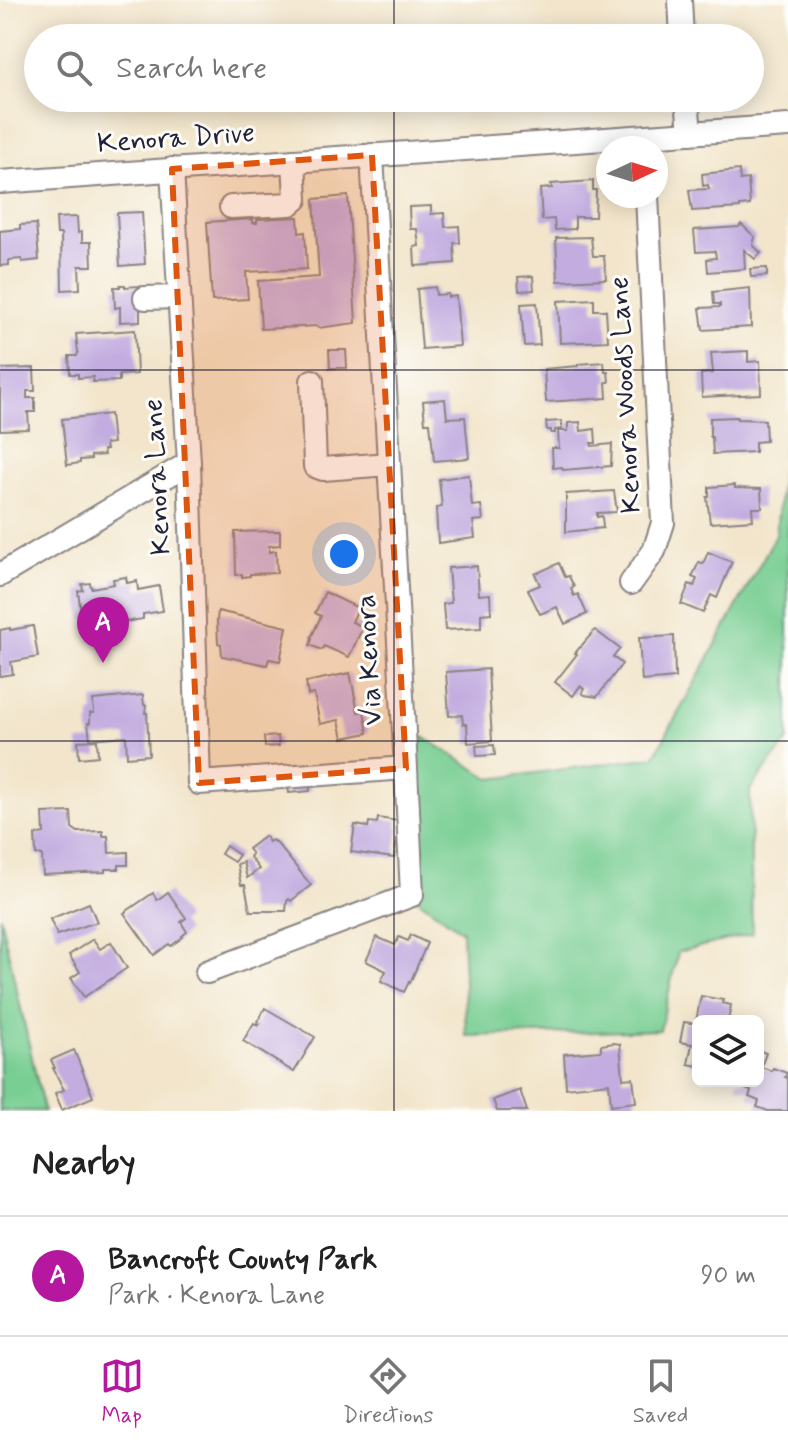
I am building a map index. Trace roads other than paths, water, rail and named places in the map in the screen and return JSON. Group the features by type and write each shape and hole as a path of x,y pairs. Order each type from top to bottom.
{"street":[{"path":"680,0 681,24"},
{"path":"688,112 690,133"},
{"name":"Kenora Drive","path":"668,137 788,126"},
{"name":"Kenora Drive","path":"0,182 372,155 596,144"},
{"name":"Via Kenora","path":"207,972 412,895 372,155"},
{"path":"231,207 290,204 296,199 294,161"},
{"name":"Kenora Lane","path":"172,169 189,463 199,783 406,768"},
{"name":"Kenora Woods Lane","path":"631,583 654,551 663,523 648,208"},
{"path":"145,298 179,297"},
{"path":"312,381 315,466 323,469 389,464"},
{"path":"0,575 189,463"}],"place":[{"name":"Bancroft County Park","path":"103,663"}]}
